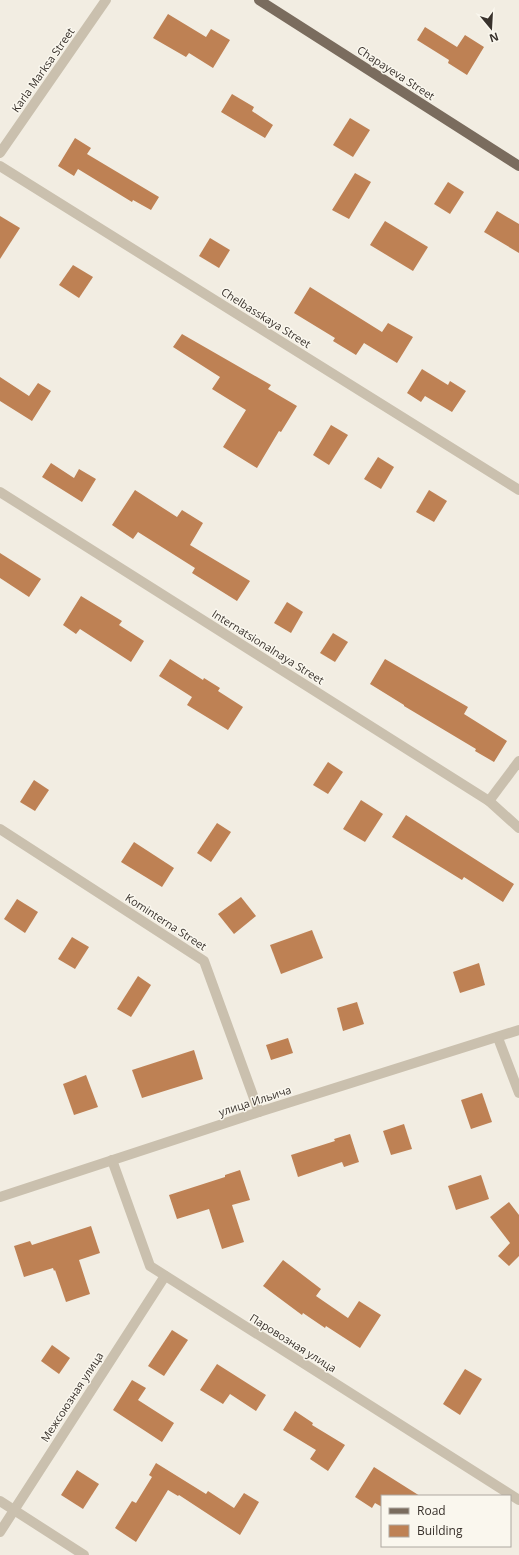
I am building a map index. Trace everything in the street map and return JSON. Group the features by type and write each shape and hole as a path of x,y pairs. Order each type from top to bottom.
{"main road":[{"name":"Chapayeva Street","path":"259,0 519,166"}],"street":[{"name":"Karla Marksa Street","path":"0,153 106,0"},
{"name":"Chelbasskaya Street","path":"0,166 519,490"},
{"name":"Internatsionalnaya Street","path":"0,492 489,801 519,828"},
{"path":"489,801 519,760"},
{"name":"Kominterna Street","path":"0,829 204,961 260,1112"},
{"name":"улица Ильича","path":"0,1197 260,1112 498,1038 519,1030"},
{"path":"498,1038 519,1094"},
{"name":"Паровозная улица","path":"112,1160 150,1266 519,1500"},
{"name":"Межсоюзная улица","path":"0,1532 165,1276"},
{"path":"0,1501 84,1555"}],"building":[{"path":"168,14 206,37 211,29 230,40 213,68 189,53 186,57 153,38"},
{"path":"425,27 457,47 465,35 484,47 467,75 448,63 449,60 417,40"},
{"path":"232,94 254,107 252,111 273,125 265,138 221,112"},
{"path":"350,118 370,130 353,157 333,145"},
{"path":"75,138 91,148 87,154 159,197 151,210 133,200 132,202 78,169 74,176 58,166"},
{"path":"355,173 371,182 349,219 332,210"},
{"path":"448,182 464,192 450,214 434,204"},
{"path":"497,211 519,224 519,253 484,232"},
{"path":"0,216 20,228 0,259"},
{"path":"385,221 428,247 413,271 370,245"},
{"path":"210,238 230,250 219,268 199,256"},
{"path":"73,265 93,277 79,298 59,285"},
{"path":"310,287 382,332 388,323 413,337 397,363 364,343 356,355 333,341 335,338 294,313"},
{"path":"182,334 271,385 268,389 297,406 281,432 279,431 257,468 223,447 246,410 212,389 220,377 173,347"},
{"path":"422,369 448,385 450,381 466,391 452,412 425,396 421,402 407,393"},
{"path":"0,377 29,396 38,383 51,391 32,421 0,401"},
{"path":"331,425 348,435 329,465 313,455"},
{"path":"378,457 394,467 381,489 364,479"},
{"path":"51,463 74,478 79,469 96,479 82,502 42,477"},
{"path":"135,490 177,517 182,510 203,523 190,545 250,581 237,601 192,573 195,568 138,532 133,539 112,525"},
{"path":"429,490 447,501 434,522 416,512"},
{"path":"0,553 41,579 29,597 0,578"},
{"path":"81,596 122,621 119,625 144,641 131,662 80,629 76,634 63,625"},
{"path":"287,602 303,612 291,633 274,623"},
{"path":"333,633 348,642 335,662 320,653"},
{"path":"170,659 203,680 204,678 220,688 218,691 243,707 228,730 187,705 192,697 159,676"},
{"path":"385,659 468,707 464,714 507,741 494,762 475,751 476,749 370,684"},
{"path":"328,762 343,772 328,794 313,785"},
{"path":"34,780 49,790 35,811 20,802"},
{"path":"361,800 383,814 365,842 343,829"},
{"path":"406,815 514,884 503,902 464,877 462,880 392,837"},
{"path":"217,823 231,832 211,862 197,853"},
{"path":"134,842 174,868 162,887 121,862"},
{"path":"241,897 256,916 234,934 218,914"},
{"path":"17,899 38,912 25,933 4,919"},
{"path":"312,930 323,958 281,974 270,945"},
{"path":"72,937 89,947 75,969 58,959"},
{"path":"479,963 485,985 460,993 453,972"},
{"path":"138,976 151,985 131,1017 117,1009"},
{"path":"357,1002 364,1024 343,1031 337,1008"},
{"path":"288,1038 293,1053 271,1060 266,1045"},
{"path":"194,1050 203,1079 142,1098 132,1070"},
{"path":"86,1075 98,1107 74,1115 63,1084"},
{"path":"482,1093 492,1122 471,1129 461,1100"},
{"path":"404,1124 412,1149 391,1155 383,1131"},
{"path":"350,1134 359,1162 344,1167 342,1162 298,1177 291,1155 335,1141 334,1139"},
{"path":"240,1170 250,1200 232,1205 244,1242 222,1249 209,1209 177,1219 169,1195 225,1177 225,1175"},
{"path":"481,1175 489,1199 456,1210 448,1186"},
{"path":"509,1202 519,1215 519,1256 509,1266 498,1256 510,1243 490,1217"},
{"path":"91,1226 100,1253 79,1260 90,1294 66,1302 53,1268 24,1277 14,1246 30,1241 32,1245"},
{"path":"283,1260 321,1289 316,1296 348,1318 359,1301 381,1315 360,1348 326,1326 325,1328 303,1313 302,1315 263,1286"},
{"path":"172,1330 188,1340 164,1376 148,1366"},
{"path":"52,1345 70,1358 59,1374 41,1361"},
{"path":"217,1364 266,1395 256,1411 230,1394 223,1404 200,1390"},
{"path":"465,1369 482,1379 460,1415 443,1404"},
{"path":"132,1380 146,1388 138,1400 174,1423 162,1442 113,1410"},
{"path":"295,1411 313,1423 312,1425 345,1445 328,1471 310,1459 316,1450 283,1430"},
{"path":"156,1463 206,1494 208,1491 234,1508 244,1493 259,1502 240,1535 179,1495 178,1496 168,1490 136,1542 115,1528 132,1501 136,1503 152,1477 149,1475"},
{"path":"374,1467 418,1495 381,1495 381,1506 375,1503 372,1508 355,1497"},
{"path":"77,1470 99,1484 83,1509 61,1495"}]}
